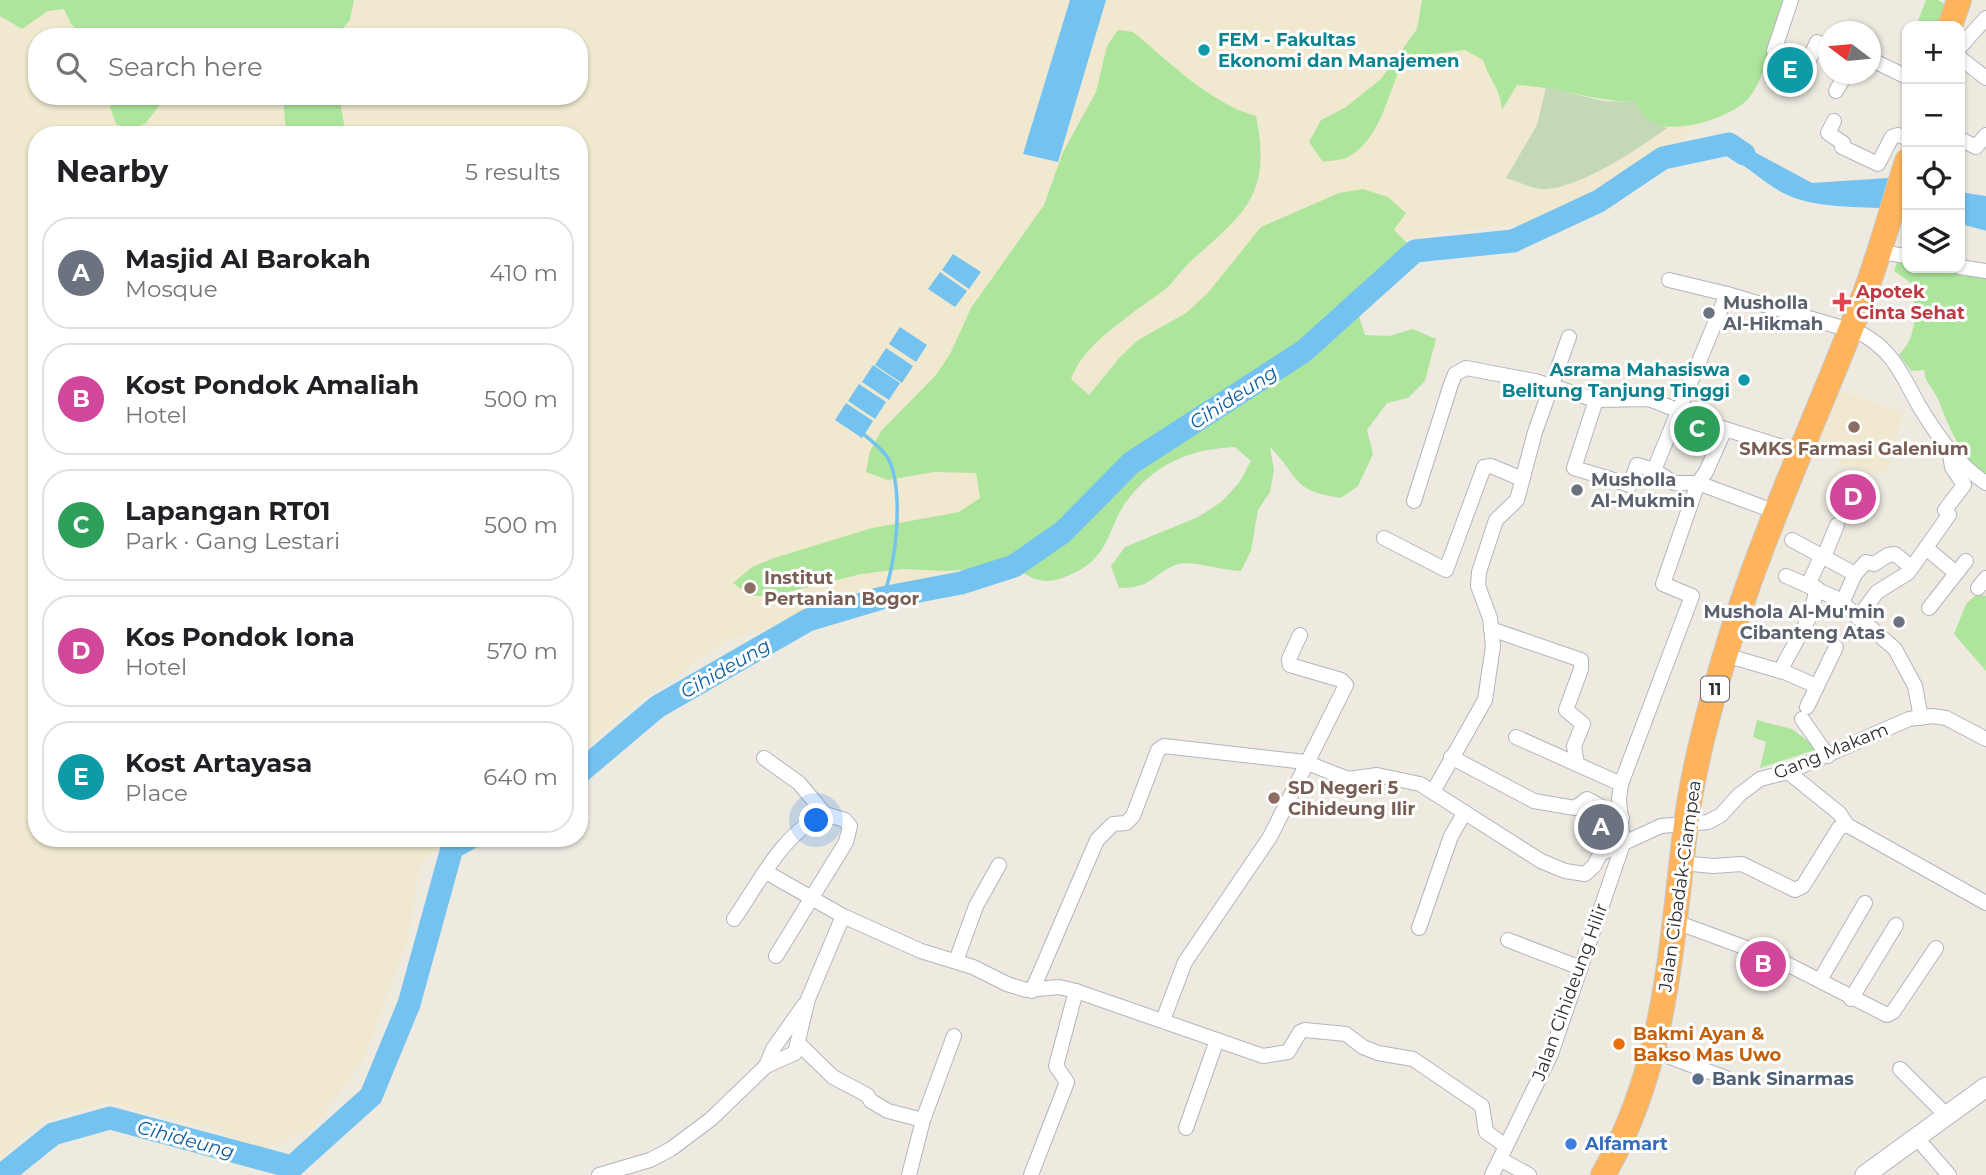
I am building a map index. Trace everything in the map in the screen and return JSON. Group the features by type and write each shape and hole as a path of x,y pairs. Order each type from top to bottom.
{"highway":[{"path":"1952,21 1959,0"},
{"name":"Jalan Cibadak-Ciampea","path":"1603,1175 1633,1117 1654,1051 1676,922 1686,822 1725,654 1776,512 1878,252 1902,176"}],"main road":[{"path":"1865,1175 1986,1087"}],"street":[{"path":"1791,0 1774,51 1808,62 1818,42"},
{"path":"1965,41 1986,18"},
{"path":"1965,62 1986,78"},
{"path":"1881,64 1902,74"},
{"path":"1836,91 1840,84"},
{"path":"1834,121 1828,133 1843,143 1842,147 1878,164 1892,137 1902,136"},
{"path":"1965,142 1976,147 1986,135"},
{"path":"1878,252 1902,255"},
{"path":"1965,268 1986,271"},
{"path":"1669,280 1727,294 1848,332 1860,333 1888,351 1920,407 1950,450 1962,466 1986,483"},
{"path":"1654,470 1727,294"},
{"path":"1434,790 1485,700 1493,646 1478,580 1496,520 1517,500 1569,337"},
{"path":"1414,501 1451,384 1460,370 1466,368 1552,385 1597,400 1649,399 1725,429 1799,452"},
{"path":"1597,400 1574,468 1630,485 1637,465 1654,470 1674,482 1698,483 1776,512"},
{"path":"1623,844 1619,799 1621,784 1692,596 1663,583 1698,483 1725,429"},
{"path":"1858,618 1877,592 1886,584 1902,578 1949,515 1945,510 1964,485 1952,467 1950,450"},
{"path":"1384,538 1446,570 1484,467 1491,466 1522,479"},
{"path":"1780,671 1806,625 1812,586 1837,525"},
{"path":"1791,540 1855,574"},
{"path":"1926,548 1956,573"},
{"path":"1842,603 1855,574 1866,562 1874,564 1888,555 1895,554 1911,567"},
{"path":"1929,608 1966,561"},
{"path":"1786,576 1812,586 1842,603 1895,649 1919,699 1921,718"},
{"path":"1491,629 1581,660 1582,666 1566,710 1583,724 1574,746 1577,764"},
{"path":"1163,1020 1185,962 1249,872 1270,837 1305,762 1346,685 1340,680 1290,665 1289,659 1300,635"},
{"path":"1825,752 1804,713 1836,647"},
{"path":"1725,654 1780,671 1816,686"},
{"name":"Gang Makam","path":"1686,822 1713,819 1760,779 1788,772 1825,752 1921,718 1946,718 1986,738"},
{"path":"1516,737 1621,784"},
{"path":"1032,990 1097,840 1105,829 1113,824 1126,823 1133,816 1158,750 1173,745 1305,762 1343,778 1377,775 1434,790 1541,861 1572,873 1585,874 1594,866 1600,854 1661,826 1686,822"},
{"path":"1451,757 1534,801 1575,808 1587,799 1622,818"},
{"path":"764,758 799,783 825,814 845,820 850,826 850,834 776,956"},
{"path":"1788,772 1839,813 1847,825 1986,903"},
{"path":"1419,928 1451,836 1465,812"},
{"path":"734,919 786,844 813,819 825,814"},
{"path":"1682,863 1713,866 1742,864 1795,890 1803,886 1839,828 1847,825"},
{"name":"Jalan Cihideung Hilir","path":"1492,1175 1551,1054 1623,844"},
{"path":"956,961 976,906 999,865"},
{"path":"766,872 843,916 921,951 956,961 1007,984 1032,990 1059,987 1076,991 1263,1056 1288,1052 1300,1032 1305,1030 1346,1034 1363,1047 1378,1053 1413,1059 1476,1102 1486,1115 1486,1132 1503,1153 1529,1175"},
{"path":"1820,981 1865,903"},
{"path":"766,1066 789,1058 799,1044 808,999 843,916"},
{"path":"1676,922 1779,960 1880,1014 1893,1012 1936,948"},
{"path":"1852,999 1896,925"},
{"path":"1508,940 1581,968"},
{"path":"1031,1175 1067,1082 1056,1066 1076,991"},
{"path":"599,1175 650,1160 671,1149 711,1119 766,1066 773,1049 808,999"},
{"path":"909,1175 923,1120 954,1036"},
{"path":"1186,1128 1217,1040"},
{"path":"799,1044 833,1077 867,1095 880,1106 923,1120"},
{"path":"1654,1051 1726,1079"},
{"path":"1899,1069 1946,1115"},
{"path":"1916,1138 1949,1175"}],"shaded area":[{"name":"Institut Pertanian Bogor","path":"0,0 1773,0 1722,107 1614,193 1523,225 1450,231 1392,244 1083,505 973,576 868,599 727,640 637,704 588,746 588,126 28,126 28,847 438,847 420,864 408,939 364,1059 314,1128 265,1150 217,1130 106,1102 43,1121 0,1160"},
{"path":"1840,391 1903,413 1886,474 1839,463 1841,451 1817,443"}],"green space":[{"path":"0,0 354,0 350,20 343,28 75,28 64,9 48,11 22,29 0,16"},
{"path":"1422,0 1784,0 1770,53 1754,91 1738,107 1713,119 1683,126 1657,125 1645,118 1634,102 1517,85 1502,110 1499,96 1483,60 1465,50 1405,58 1383,113 1368,140 1346,158 1323,162 1309,142 1321,120 1346,107 1381,79 1417,29"},
{"path":"1926,0 1938,0 1948,6 1942,21 1918,21"},
{"path":"1118,30 1133,32 1206,92 1256,116 1260,165 1257,184 1240,215 1188,264 1170,285 1096,343 1082,359 1071,379 1089,395 1120,357 1138,340 1186,313 1207,294 1261,227 1339,193 1363,189 1388,197 1406,213 1394,230 1415,251 1382,274 1358,313 1365,335 1389,336 1413,329 1436,339 1425,381 1408,398 1387,403 1367,430 1373,454 1358,486 1341,498 1313,491 1298,482 1270,447 1274,470 1270,492 1258,510 1251,551 1241,571 1181,564 1166,569 1144,584 1119,588 1111,566 1125,547 1198,517 1221,502 1239,483 1251,461 1235,447 1206,450 1180,458 1157,471 1125,504 1108,539 1094,559 1083,568 1059,579 1039,580 1014,566 947,571 903,569 861,574 772,596 751,596 733,583 752,567 872,528 959,512 980,498 976,473 934,472 888,480 866,472 870,451 882,430 936,375 950,354 971,308 1044,205 1063,152 1096,92 1107,46"},
{"path":"1546,87 1603,101 1634,102 1647,120 1667,128 1625,156 1573,183 1543,189 1506,178 1537,125"},
{"path":"159,105 146,123 140,126 116,124 110,107"},
{"path":"284,105 341,105 344,126 285,126"},
{"path":"1898,259 1902,260 1902,273 1965,272 1986,276 1986,477 1969,461 1957,441 1924,370 1911,371 1899,355 1913,331 1914,313 1912,284 1894,271"},
{"path":"1683,415 1718,429 1711,445 1676,430"},
{"path":"1832,495 1862,504 1858,514 1829,505"},
{"path":"1977,594 1986,596 1986,671 1954,634 1966,604"},
{"path":"1757,720 1792,729 1818,749 1760,768 1766,742 1753,737"}],"water":[{"path":"1070,0 1106,0 1058,162 1023,154"},
{"path":"1717,139 1730,139 1812,183 1888,178 1902,181 1902,209 1837,206 1798,199 1787,195 1718,152"},
{"path":"1965,193 1986,196 1986,212 1965,212"},
{"path":"953,254 981,272 969,289 942,270"},
{"path":"940,272 967,291 955,307 928,289"},
{"path":"900,327 927,345 916,362 889,344"},
{"path":"886,348 913,366 902,383 875,365"},
{"path":"873,365 900,383 889,400 862,382"},
{"path":"859,384 886,402 875,419 848,401"},
{"path":"846,403 873,421 862,438 835,420"}],"waterway":[{"name":"Cihideung","path":"588,765 657,707 808,620 882,598 961,583 1014,566 1063,532 1131,463 1304,351 1415,251 1513,241 1599,201 1663,158 1729,144 1744,154"},
{"name":"Cihideung","path":"1965,213 1986,219"},
{"path":"861,432 888,458 896,489 895,548 882,598"},
{"name":"Cihideung","path":"2,1175 53,1134 110,1118 292,1167 371,1096 409,1004 454,847"}],"place":[{"name":"FEM - Fakultas Ekonomi dan Manajemen","path":"1204,50"},
{"name":"Kost Artayasa","path":"1790,70"},
{"name":"Apotek Cinta Sehat","path":"1842,302"},
{"name":"Musholla Al-Hikmah","path":"1709,313"},
{"name":"Asrama Mahasiswa Belitung Tanjung Tinggi","path":"1744,380"},
{"name":"SMKS Farmasi Galenium","path":"1854,427"},
{"name":"Lapangan RT01","path":"1697,429"},
{"name":"Musholla Al-Mukmin","path":"1577,490"},
{"name":"Kos Pondok Iona","path":"1853,497"},
{"name":"Institut Pertanian Bogor","path":"750,588"},
{"name":"Mushola Al-Mu'min Cibanteng Atas","path":"1899,622"},
{"name":"SD Negeri 5 Cihideung Ilir","path":"1274,798"},
{"name":"Masjid Al Barokah","path":"1601,827"},
{"name":"Kost Pondok Amaliah","path":"1763,964"},
{"name":"Bakmi Ayan & Bakso Mas Uwo","path":"1619,1044"},
{"name":"Bank Sinarmas","path":"1698,1079"},
{"name":"Alfamart","path":"1571,1144"}]}
